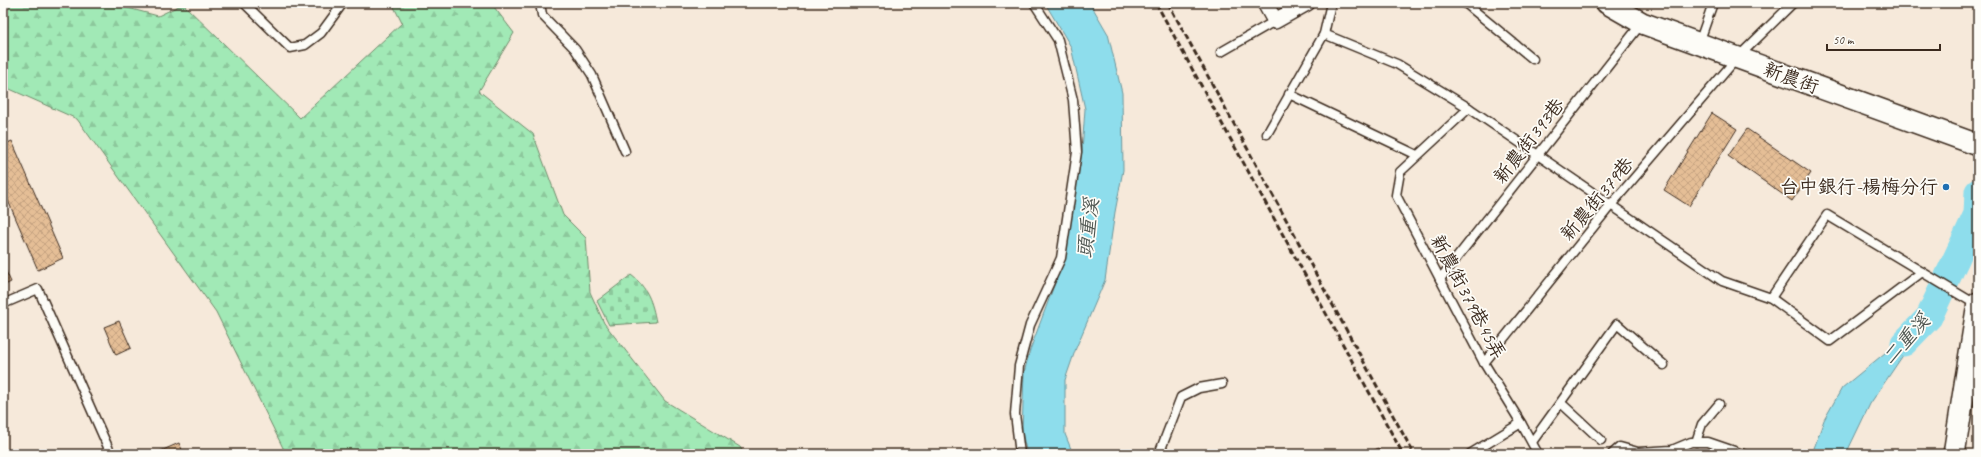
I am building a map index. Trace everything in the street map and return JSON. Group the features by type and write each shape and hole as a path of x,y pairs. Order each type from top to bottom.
{"street":[{"path":"1265,3 1275,21 1307,3"},
{"name":"新農街","path":"1607,3 1642,22 1978,145"},
{"path":"1954,454 1978,304"}],"lane":[{"path":"244,3 290,48 305,44 321,33 343,3"},
{"path":"540,3 542,15 575,49 592,75 626,151"},
{"path":"1020,454 1015,414 1019,366 1030,325 1061,258 1077,152 1073,100 1058,40 1034,3"},
{"path":"1267,134 1288,94 1324,34 1331,3"},
{"path":"1464,3 1533,59"},
{"path":"1699,43 1713,3"},
{"name":"新農街379巷","path":"1484,363 1611,205 1737,58 1792,3"},
{"path":"1220,52 1275,21"},
{"name":"新農街393巷","path":"1440,279 1642,22"},
{"path":"1324,34 1397,64 1469,108 1722,281 1771,298 1830,341 1922,272"},
{"path":"1288,94 1417,155"},
{"name":"新農街379巷45弄","path":"1469,108 1400,172 1396,195 1484,363 1522,423 1538,454"},
{"path":"1771,298 1827,215 1978,304"},
{"path":"3,304 38,289 111,454"},
{"path":"1532,442 1617,324 1664,365"},
{"path":"1159,454 1181,397 1199,388 1222,384"},
{"path":"1561,403 1601,440"},
{"path":"1696,442 1702,424 1719,404"},
{"path":"1470,454 1522,423"},
{"path":"1612,454 1620,447 1638,453 1674,452 1691,442 1708,442 1743,454"}],"green space":[{"path":"3,3 109,3 158,16 183,4 300,118 402,23 392,3 491,3 514,33 479,91 533,134 563,215 586,238 590,292 604,323 665,401 740,447 744,454 286,454 216,312 77,119 3,86"},
{"path":"631,275 642,285 645,290 653,308 656,322 609,325 597,301"}],"water":[{"name":"頭重溪","path":"1045,3 1090,3 1108,34 1122,93 1123,170 1105,280 1076,348 1065,380 1065,434 1073,454 1027,454 1022,432 1024,373 1030,350 1064,259 1082,151 1085,109 1071,47"},
{"path":"1929,317 1870,404 1846,454 1812,454 1824,420 1842,388"}],"building":[{"path":"1712,113 1737,129 1689,206 1664,190"},
{"path":"1747,129 1811,173 1792,201 1728,156"},
{"path":"12,141 63,258 38,270 3,189 3,145"},
{"path":"3,265 11,282 3,286"},
{"path":"119,321 131,348 116,355 104,327"},
{"path":"179,443 184,454 154,454"},
{"path":"1378,448 1382,454 1370,453"}],"waterway":[{"name":"二重溪","path":"1904,343 1929,317 1977,214 1978,192"}],"railway":[{"path":"1156,3 1403,454"},
{"path":"1168,3 1414,454"}],"place":[{"name":"台中銀行-楊梅分行","path":"1946,187"}]}
